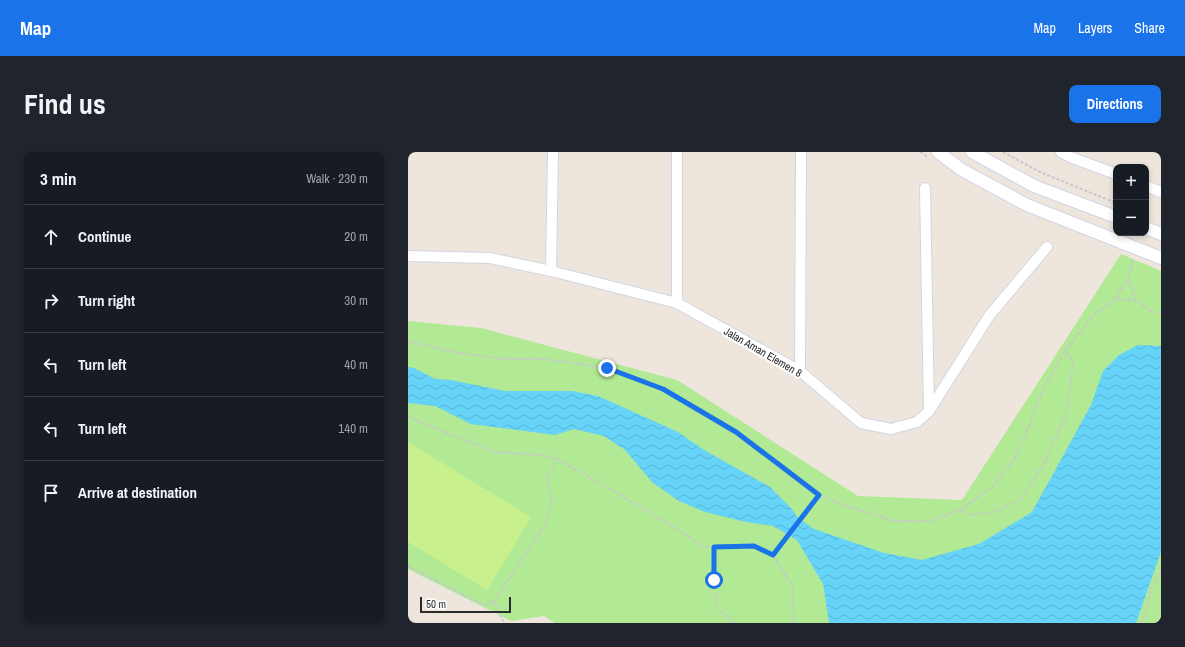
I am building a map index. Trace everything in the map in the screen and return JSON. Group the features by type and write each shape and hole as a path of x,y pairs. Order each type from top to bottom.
{"street":[{"path":"551,271 552,152"},
{"path":"677,303 678,152"},
{"path":"800,371 801,152"},
{"path":"938,152 962,170 1026,205 1161,258"},
{"path":"972,152 1034,186 1113,216"},
{"path":"1061,152 1070,154 1113,173"},
{"path":"1149,187 1161,192"},
{"path":"925,188 929,411"},
{"path":"1149,229 1161,234"},
{"name":"Jalan Aman Elemen 8","path":"408,256 490,258 551,271 677,303 800,371 861,422 891,429 917,422 929,411 989,316 1047,247"}],"path":[{"path":"1003,152 1040,172 1113,202"},
{"path":"408,341 454,352 503,359 544,359 607,368 663,389 736,432 819,495 832,501 894,521 930,521 960,510 992,486 1015,458 1030,424 1042,391 1066,349 1093,316 1115,299 1128,278 1134,257"},
{"path":"1128,278 1136,300"},
{"path":"1115,299 1136,300 1151,311 1161,313"},
{"path":"960,510 971,515 994,512 1021,498 1042,467 1066,416 1073,363 1066,349"},
{"path":"408,417 494,452 542,456 557,459 636,504 704,547 754,546 773,555 792,585 794,623"},
{"path":"408,566 475,601 487,605 494,601 545,525 551,504 548,477 557,459"},
{"path":"773,555 819,495"},
{"path":"714,547 714,580 717,607 731,621 736,623"},
{"path":"1142,623 1152,588 1161,569"},
{"path":"494,601 504,623"}],"green space":[{"path":"1121,254 1161,271 1161,623 555,623 544,616 511,621 408,569 408,321 481,328 677,380 858,496 962,500"},
{"path":"408,442 531,517 487,590 408,542"}],"water":[{"path":"1138,345 1161,346 1161,552 1136,623 829,623 823,584 797,540 773,526 746,522 705,512 679,501 653,483 625,450 604,436 574,429 555,435 471,424 435,406 408,403 408,367 414,368 435,379 451,380 505,391 572,391 598,396 678,432 704,450 770,487 792,509 798,518 814,529 884,553 922,560 979,544 1032,512 1091,405 1103,371 1119,355"}],"route":[{"path":"607,368 663,389 736,432 819,495 773,555 754,546 714,547 714,580"}]}
